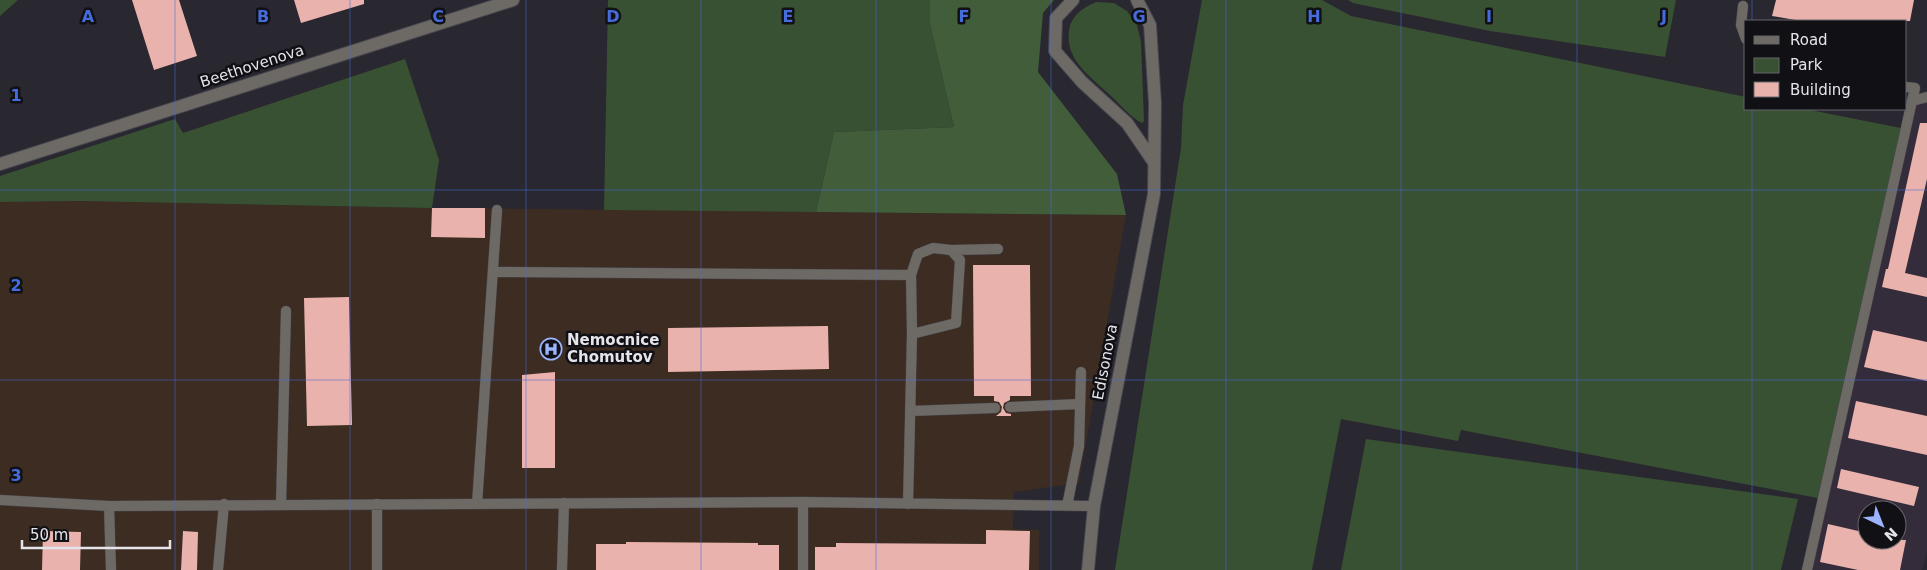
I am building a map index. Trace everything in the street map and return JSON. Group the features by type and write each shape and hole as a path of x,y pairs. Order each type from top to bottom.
{"street":[{"name":"Beethovenova","path":"0,164 513,0"},
{"path":"1073,0 1056,18 1055,51 1082,82 1126,123 1153,160"},
{"name":"Edisonova","path":"1088,570 1094,506 1154,194 1154,103 1150,25 1137,0"}],"lane":[{"path":"1743,6 1741,25 1744,33"},
{"path":"1807,570 1915,88 1907,87"},
{"path":"1912,101 1927,97"},
{"path":"476,504 497,210"},
{"path":"908,504 912,334 911,275 918,254 933,248 951,250 998,249"},
{"path":"912,334 956,323 960,260 951,250"},
{"path":"493,272 911,275"},
{"path":"281,504 286,310"},
{"path":"1067,506 1079,446 1081,372"},
{"path":"1010,407 1080,404"},
{"path":"910,411 995,408"},
{"path":"0,500 109,506 803,502 1094,506"},
{"path":"803,502 803,570"},
{"path":"562,570 564,503"},
{"path":"218,570 224,504"},
{"path":"377,504 377,570"},
{"path":"109,506 111,570"}],"shaded area":[{"path":"1927,97 1927,551 1922,570 1806,570 1912,101"},
{"name":"Nemocnice Chomutov","path":"80,201 432,208 1126,215 1079,483 1014,492 1013,529 1039,530 1039,570 0,570 0,202"}],"green space":[{"path":"0,0 18,0 0,16"},
{"path":"608,0 930,0 930,24 954,127 834,132 816,212 604,210"},
{"path":"930,0 1054,0 1043,13 1038,72 1117,174 1126,215 816,212 834,132 954,127 930,24"},
{"path":"1202,0 1322,0 1351,16 1744,97 1744,110 1810,110 1906,129 1823,499 1461,430 1458,441 1341,419 1312,570 1115,570 1181,148 1183,105"},
{"path":"1348,0 1676,0 1665,57 1490,31 1353,3"},
{"path":"1096,2 1114,3 1127,11 1137,25 1141,42 1144,121 1142,123 1081,67 1071,51 1069,31 1072,21 1082,10"},
{"path":"405,59 439,160 432,208 80,201 0,202 0,176 175,119 183,133"},
{"path":"1366,439 1798,499 1781,570 1341,570"}],"building":[{"path":"132,0 179,0 197,56 154,70"},
{"path":"294,0 364,0 364,4 301,23"},
{"path":"1776,0 1914,0 1910,21 1796,20 1772,16"},
{"path":"1920,123 1927,123 1927,179 1905,273 1927,278 1927,297 1882,287 1886,269 1888,269"},
{"path":"432,208 485,208 485,238 431,237"},
{"path":"973,265 1030,265 1031,396 1010,396 1010,400 1004,403 1003,408 1011,416 996,416 1001,412 1002,407 999,402 994,401 994,396 974,396"},
{"path":"349,297 352,425 307,426 304,298"},
{"path":"828,326 829,369 668,372 668,328"},
{"path":"1873,330 1927,342 1927,381 1864,367"},
{"path":"555,372 555,468 522,468 522,375"},
{"path":"1856,401 1927,416 1927,455 1848,438"},
{"path":"1841,469 1919,487 1914,506 1907,504 1907,500 1888,500 1837,488"},
{"path":"1828,524 1857,531 1857,550 1904,550 1900,570 1858,570 1820,562"},
{"path":"986,530 1030,531 1029,570 815,570 815,547 836,547 836,543 986,544"},
{"path":"43,531 81,532 80,570 42,570"},
{"path":"183,531 198,532 197,570 181,570"},
{"path":"626,542 758,543 758,545 779,545 779,570 596,570 596,544 626,544"}],"place":[{"name":"Nemocnice Chomutov","path":"551,349"}]}
